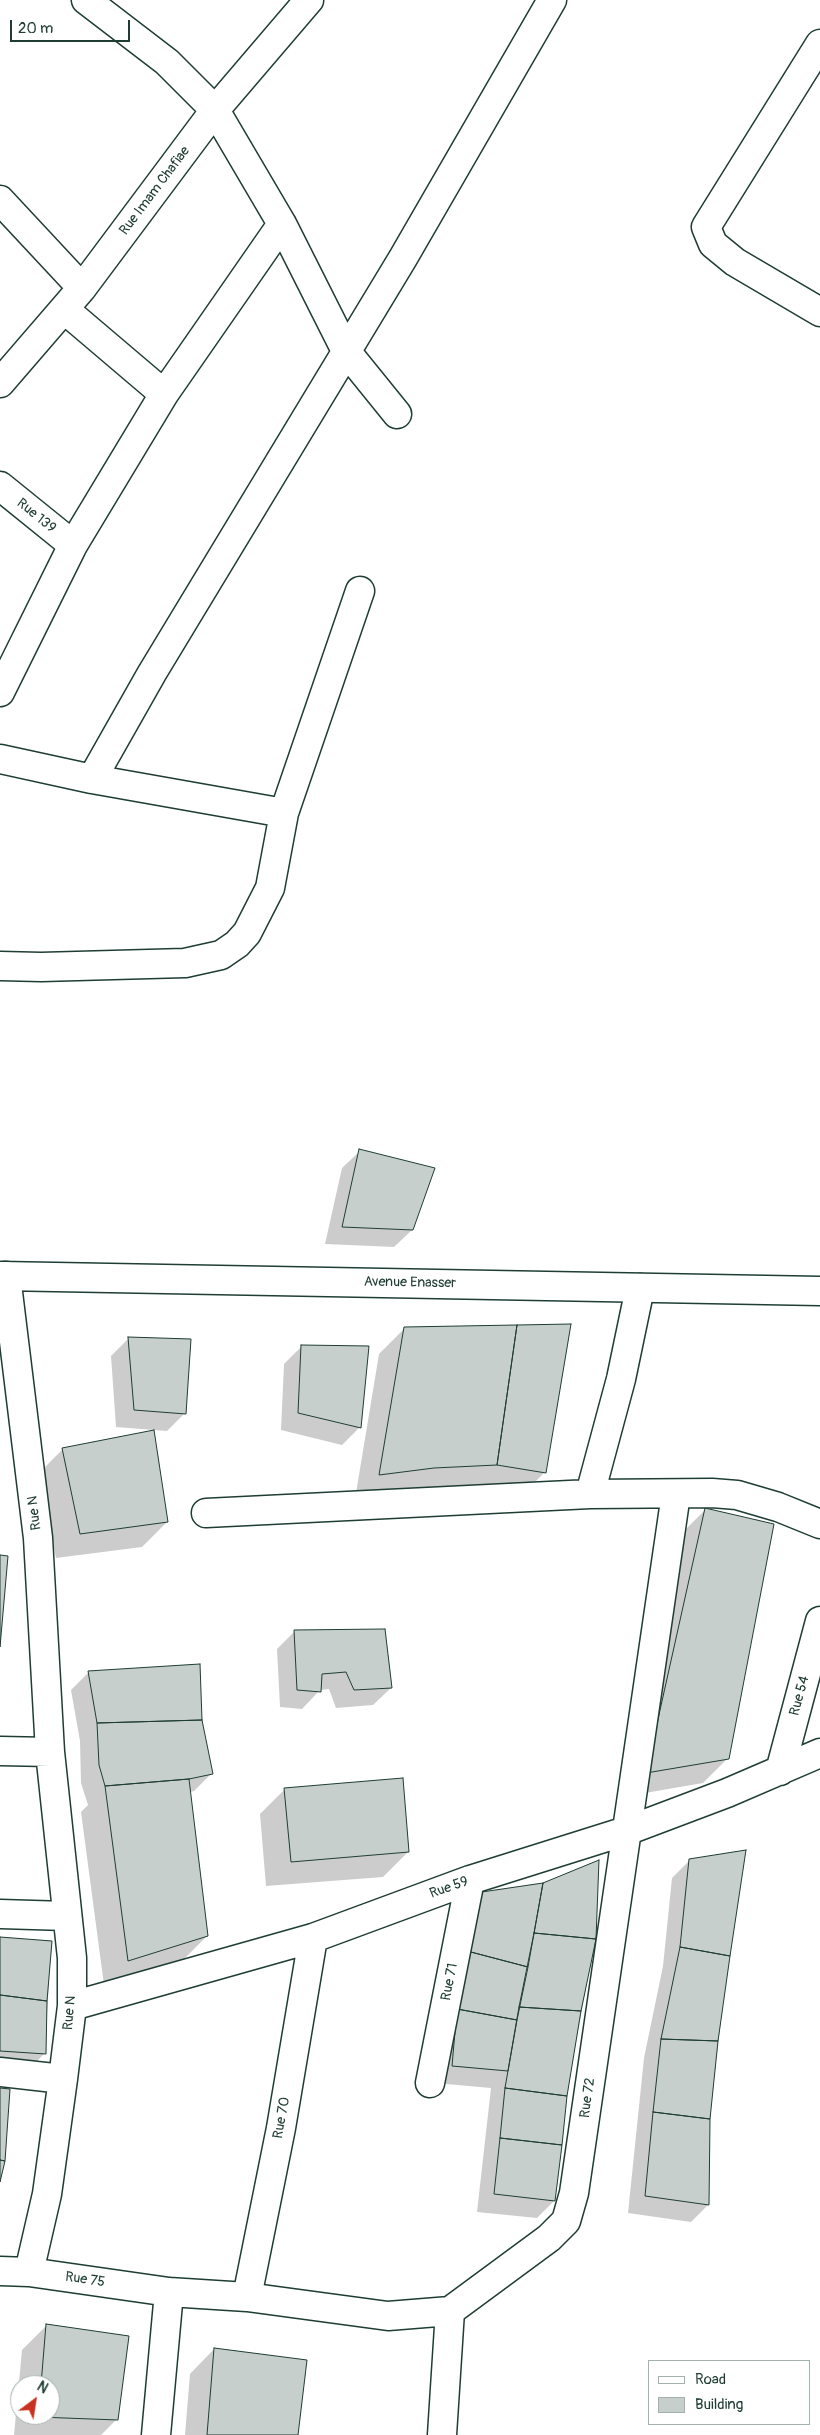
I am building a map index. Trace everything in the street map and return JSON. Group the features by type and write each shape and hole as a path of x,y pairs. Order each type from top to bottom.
{"street":[{"path":"86,0 167,62 215,110 282,224 346,351 397,414"},
{"name":"Rue Imam Chafiae","path":"0,383 82,288 215,110 309,0"},
{"path":"92,778 152,673 403,258 552,0"},
{"path":"820,44 706,227 713,244 736,262 820,312"},
{"path":"0,200 82,288"},
{"path":"0,692 73,545 164,394 282,224"},
{"path":"64,309 164,394"},
{"name":"Rue 139","path":"0,486 73,545"},
{"path":"0,966 185,964 221,955 237,944 248,933 270,888 284,812 360,591"},
{"path":"0,759 92,778 284,812"},
{"name":"Avenue Enasser","path":"3,1276 820,1291"},
{"name":"Rue N","path":"3,1276 38,1538 50,1752 66,1916 72,1958 72,2006 63,2079 47,2194 29,2272"},
{"path":"590,1494 621,1379 640,1288"},
{"path":"206,1513 590,1494 737,1495 778,1507 820,1524"},
{"name":"Rue 72","path":"450,2311 548,2238 566,2221 574,2193 629,1830 676,1494"},
{"name":"Rue 54","path":"780,1771 820,1621"},
{"path":"0,1751 50,1752"},
{"name":"Rue 59","path":"72,2006 313,1938 470,1880 629,1830 780,1771 820,1753"},
{"name":"Rue 71","path":"430,2083 470,1880"},
{"path":"0,1914 66,1916"},
{"name":"Rue 70","path":"247,2297 281,2128 313,1938"},
{"path":"0,2072 63,2079"},
{"name":"Rue 75","path":"0,2271 29,2272 169,2292 247,2297 388,2316 450,2311"},
{"path":"156,2435 169,2292"},
{"path":"442,2435 450,2311"}],"building":[{"path":"359,1149 435,1168 413,1230 342,1227"},
{"path":"571,1324 546,1473 497,1465 517,1325"},
{"path":"517,1325 497,1465 434,1468 379,1475 404,1327"},
{"path":"128,1337 191,1339 186,1414 134,1410"},
{"path":"301,1345 369,1346 361,1428 298,1413"},
{"path":"154,1430 168,1522 80,1534 62,1448"},
{"path":"705,1508 774,1524 729,1759 646,1773"},
{"path":"0,1555 8,1556 0,1647"},
{"path":"385,1629 392,1688 354,1690 346,1672 322,1674 321,1692 297,1690 294,1630"},
{"path":"200,1664 202,1720 97,1723 88,1671"},
{"path":"202,1720 213,1774 189,1779 105,1786 99,1765 97,1723"},
{"path":"403,1778 409,1852 291,1862 284,1788"},
{"path":"189,1779 208,1936 128,1961 105,1786"},
{"path":"746,1850 730,1956 680,1947 689,1859"},
{"path":"599,1860 596,1939 534,1933 543,1883"},
{"path":"543,1883 528,1967 467,1951 475,1893"},
{"path":"534,1933 596,1939 581,2011 519,2007"},
{"path":"0,1937 52,1941 47,2001 0,1995"},
{"path":"680,1947 730,1956 718,2041 661,2039"},
{"path":"467,1951 528,1967 517,2020 457,2009"},
{"path":"0,1995 47,2001 46,2054 0,2051"},
{"path":"519,2007 581,2011 567,2096 505,2088"},
{"path":"457,2009 517,2020 508,2071 452,2066"},
{"path":"661,2039 718,2041 710,2119 653,2112"},
{"path":"0,2088 10,2089 5,2161 0,2160"},
{"path":"505,2088 567,2096 562,2145 500,2138"},
{"path":"653,2112 710,2119 709,2205 645,2196"},
{"path":"500,2138 562,2145 555,2201 494,2194"},
{"path":"0,2160 5,2161 0,2182"},
{"path":"46,2324 129,2336 118,2420 60,2418 60,2375 42,2375"},
{"path":"214,2348 307,2360 298,2435 207,2435"}]}
